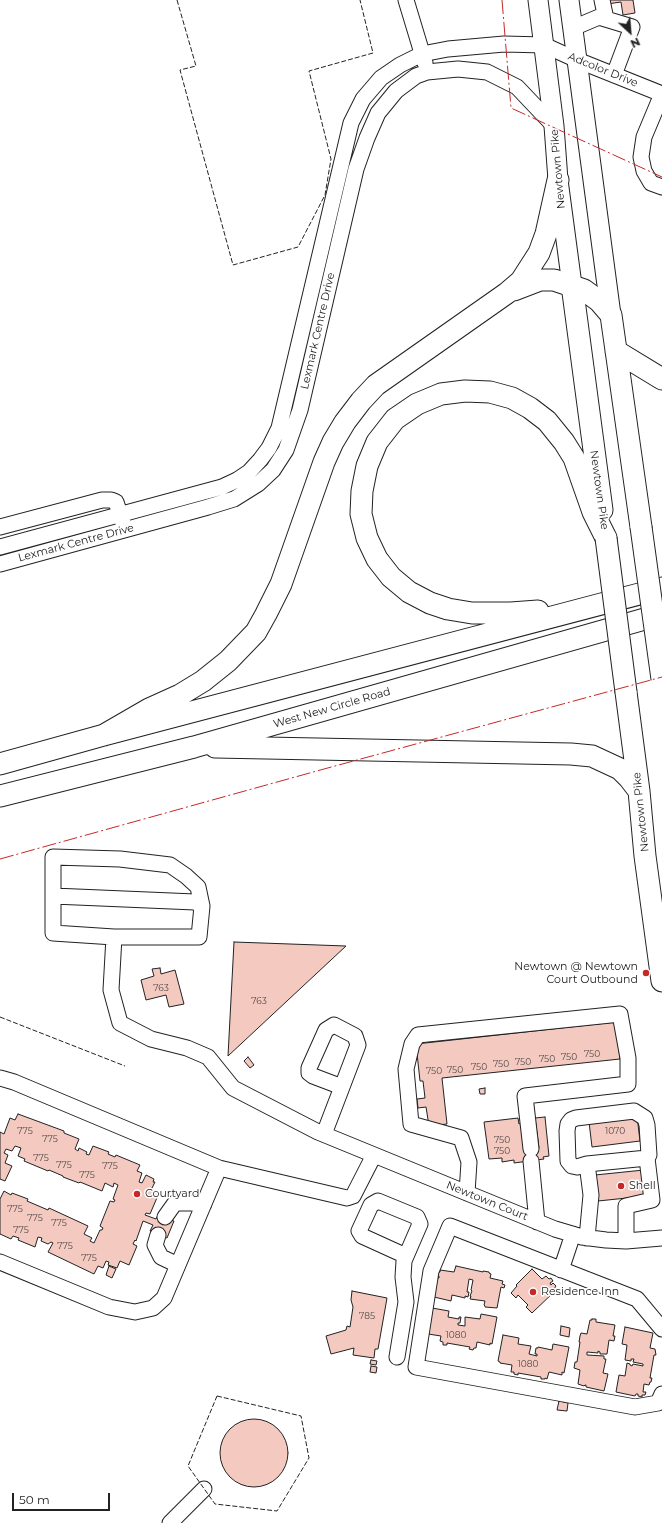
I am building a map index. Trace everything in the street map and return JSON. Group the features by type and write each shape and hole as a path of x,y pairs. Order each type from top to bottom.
{"highway":[{"path":"104,735 149,709 180,695 203,681 228,661 256,632 280,584 324,462 333,442 345,422 361,401 376,385 507,293 521,281 539,253 546,234 558,180"},
{"path":"507,293 540,280 554,280 584,290 594,297 612,315 662,679"},
{"name":"Newtown Pike","path":"572,285 639,791 645,856 662,981"},
{"path":"616,352 662,379"},
{"path":"588,608 511,613 472,613 448,609 430,603 409,592 391,577 377,559 366,538 361,514 362,490 367,466 377,442 395,419 417,404 441,394 465,391 490,392 512,398 530,408 547,421 564,442 574,458 593,512 606,538"},
{"path":"0,764 104,735 662,588"},
{"name":"West New Circle Road","path":"0,796 194,747 662,614"},
{"path":"194,747 563,754 592,756 620,769 639,791"},
{"path":"645,856 662,872"}],"main road":[{"name":"Newtown Pike","path":"538,0 554,126 558,180 572,285"},
{"path":"569,0 612,315"}],"street":[{"path":"406,0 427,72"},
{"path":"602,0 606,19"},
{"path":"572,28 599,17 632,27 614,75"},
{"name":"Lexmark Centre Drive","path":"0,547 222,487 249,472 269,448 279,428 351,123 364,99 381,78 400,65 422,54 448,48 504,44 544,45"},
{"name":"Adcolor Drive","path":"544,45 662,94"},
{"name":"Lexmark Centre Drive","path":"0,564 234,498 258,484 273,470 286,450 300,410 356,169 367,138 378,114 396,91 416,76 427,72 458,68 487,72 517,87 554,126"},
{"path":"662,94 644,137 641,157 644,171 651,182 662,187"},
{"path":"0,527 102,500 111,500 116,502 125,529"},
{"path":"53,857 120,859 170,864 198,887 202,906 199,937 114,937 53,933 53,857"},
{"path":"53,896 195,902 202,906"},
{"name":"Newtown Court","path":"114,937 111,990 120,1023 151,1039 187,1048 208,1057 233,1088 321,1133 537,1222 580,1236 626,1241 662,1238"},
{"path":"468,1193 469,1162 461,1138 411,1124 406,1069 412,1044 418,1035 620,1014 628,1058 628,1084 525,1096 537,1222"},
{"path":"0,1078 14,1082 219,1168 347,1198 353,1196 374,1155"},
{"path":"321,1133 342,1087"},
{"path":"626,1241 626,1206 652,1200 647,1158 649,1155 647,1125 645,1118 634,1111 576,1118 571,1120 568,1124 568,1162 572,1166 576,1167 587,1164 647,1158"},
{"path":"561,1270 580,1236 591,1195 587,1164"},
{"path":"0,1262 109,1307 135,1312 153,1308 164,1298 219,1168"},
{"path":"353,1196 371,1205"},
{"path":"397,1357 406,1302 403,1277 404,1261 420,1224 416,1216 378,1201 371,1205 359,1231 362,1236 406,1256"},
{"path":"165,1217 175,1203 191,1202 204,1204"},
{"path":"662,1329 637,1299 450,1226 431,1271 416,1367 635,1407 658,1403 662,1394"},
{"path":"158,1235 155,1245 161,1257 178,1265"},
{"path":"170,1523 204,1488"}],"building":[{"path":"606,0 633,0 635,13 623,15 621,2 607,4"},
{"path":"234,942 346,946 228,1056"},
{"path":"160,968 161,974 175,970 184,1004 169,1007 166,995 146,1000 141,980 154,976 152,969"},
{"path":"616,1022 620,1059 442,1078 447,1124 429,1126 426,1107 418,1108 417,1099 425,1098 423,1081 420,1081 416,1044"},
{"path":"248,1057 254,1065 250,1068 244,1061"},
{"path":"485,1088 485,1094 480,1094 479,1089"},
{"name":"Courtyard","path":"18,1114 64,1131 64,1133 79,1139 75,1149 78,1151 79,1148 87,1152 86,1154 89,1155 93,1146 109,1152 108,1154 115,1157 116,1155 140,1165 137,1171 142,1173 139,1182 142,1183 146,1175 154,1179 153,1182 155,1182 151,1190 159,1193 150,1214 146,1213 145,1215 156,1219 158,1215 174,1221 167,1238 150,1231 153,1225 143,1221 136,1241 135,1240 133,1244 137,1246 129,1265 120,1261 117,1268 108,1265 109,1262 106,1261 103,1268 98,1266 94,1274 48,1252 53,1243 51,1242 48,1244 41,1241 42,1238 38,1237 35,1247 18,1240 19,1238 13,1236 11,1239 0,1234 0,1199 4,1191 11,1195 12,1193 28,1199 27,1201 48,1210 49,1208 88,1226 84,1234 92,1238 90,1241 94,1243 100,1230 103,1228 100,1226 110,1201 114,1202 115,1200 113,1199 118,1185 114,1183 113,1187 105,1183 102,1191 63,1177 24,1161 25,1159 18,1156 21,1148 15,1146 12,1151 6,1149 4,1153 8,1155 5,1163 12,1166 5,1181 0,1179 0,1132 4,1134 10,1118 15,1120"},
{"path":"637,1116 640,1141 592,1147 589,1122"},
{"path":"545,1117 549,1156 543,1157 544,1159 514,1163 514,1160 502,1162 502,1158 489,1159 484,1122 518,1118 519,1124 521,1123 524,1150 539,1148 535,1118"},
{"name":"Shell","path":"644,1170 646,1196 598,1201 595,1175"},
{"path":"109,1266 116,1269 112,1278 106,1275"},
{"path":"456,1266 489,1272 491,1274 490,1278 503,1281 502,1284 505,1285 504,1288 501,1287 497,1308 485,1307 485,1301 470,1299 473,1280 469,1279 467,1292 469,1292 468,1297 465,1296 465,1298 452,1295 451,1301 434,1297 437,1278 439,1278 438,1272 440,1272 440,1270 454,1272"},
{"name":"Residence Inn","path":"532,1269 542,1279 546,1276 549,1279 551,1278 553,1281 550,1283 551,1285 553,1283 556,1286 554,1289 555,1291 532,1313 526,1307 528,1305 518,1295 516,1298 511,1293 517,1286 516,1285"},
{"path":"352,1291 387,1298 378,1349 375,1349 374,1358 353,1355 354,1348 331,1354 326,1336 346,1330 347,1326 350,1327 353,1307 351,1300"},
{"path":"432,1308 449,1311 448,1317 459,1319 459,1317 461,1317 458,1325 465,1326 465,1317 480,1319 481,1314 497,1317 492,1344 490,1343 490,1345 477,1342 476,1348 473,1350 469,1349 470,1347 447,1343 447,1345 443,1345 443,1342 440,1341 441,1336 428,1334"},
{"path":"596,1319 596,1322 615,1325 613,1336 615,1336 614,1341 609,1340 607,1354 600,1354 598,1351 598,1353 587,1352 587,1355 604,1356 604,1359 606,1359 603,1373 608,1374 604,1391 578,1384 580,1370 574,1368 575,1362 577,1362 581,1333 587,1334 590,1320"},
{"path":"561,1326 570,1328 569,1337 560,1335"},
{"path":"625,1327 653,1333 650,1348 655,1349 656,1355 654,1355 650,1378 652,1378 651,1382 649,1385 644,1384 643,1392 646,1392 645,1395 642,1395 642,1397 638,1396 638,1394 635,1396 616,1392 619,1375 625,1376 627,1363 632,1366 633,1364 643,1366 643,1364 633,1362 634,1359 631,1359 631,1361 625,1360 627,1345 622,1344"},
{"path":"503,1335 519,1338 518,1344 531,1346 529,1354 537,1356 537,1354 535,1354 536,1348 538,1347 552,1350 553,1344 569,1347 564,1373 562,1372 562,1375 549,1372 547,1379 541,1379 541,1377 518,1373 518,1375 514,1374 514,1372 511,1372 512,1365 500,1363 498,1361"},
{"path":"371,1360 377,1361 376,1365 370,1364"},
{"path":"371,1366 377,1367 376,1373 370,1372"},
{"path":"559,1401 568,1403 567,1411 557,1410"},
{"path":"247,1419 261,1419 273,1424 283,1434 288,1446 288,1460 283,1472 273,1482 261,1487 247,1487 235,1482 225,1472 220,1460 220,1446 225,1434 235,1424"}],"fence":[{"path":"177,0 196,66 180,70 233,265 298,247 325,195 331,159 309,71 373,53 360,0"},
{"path":"0,1017 125,1066"},
{"path":"217,1396 301,1416 309,1458 277,1511 215,1504 188,1466 217,1396"}],"power":[{"path":"502,0 511,108 662,177"},
{"path":"0,859 662,677"}],"place":[{"name":"Newtown @ Newtown Court Outbound","path":"646,973"},
{"name":"Shell","path":"621,1186"},
{"name":"Courtyard","path":"137,1194"},
{"name":"Residence Inn","path":"533,1292"}]}
